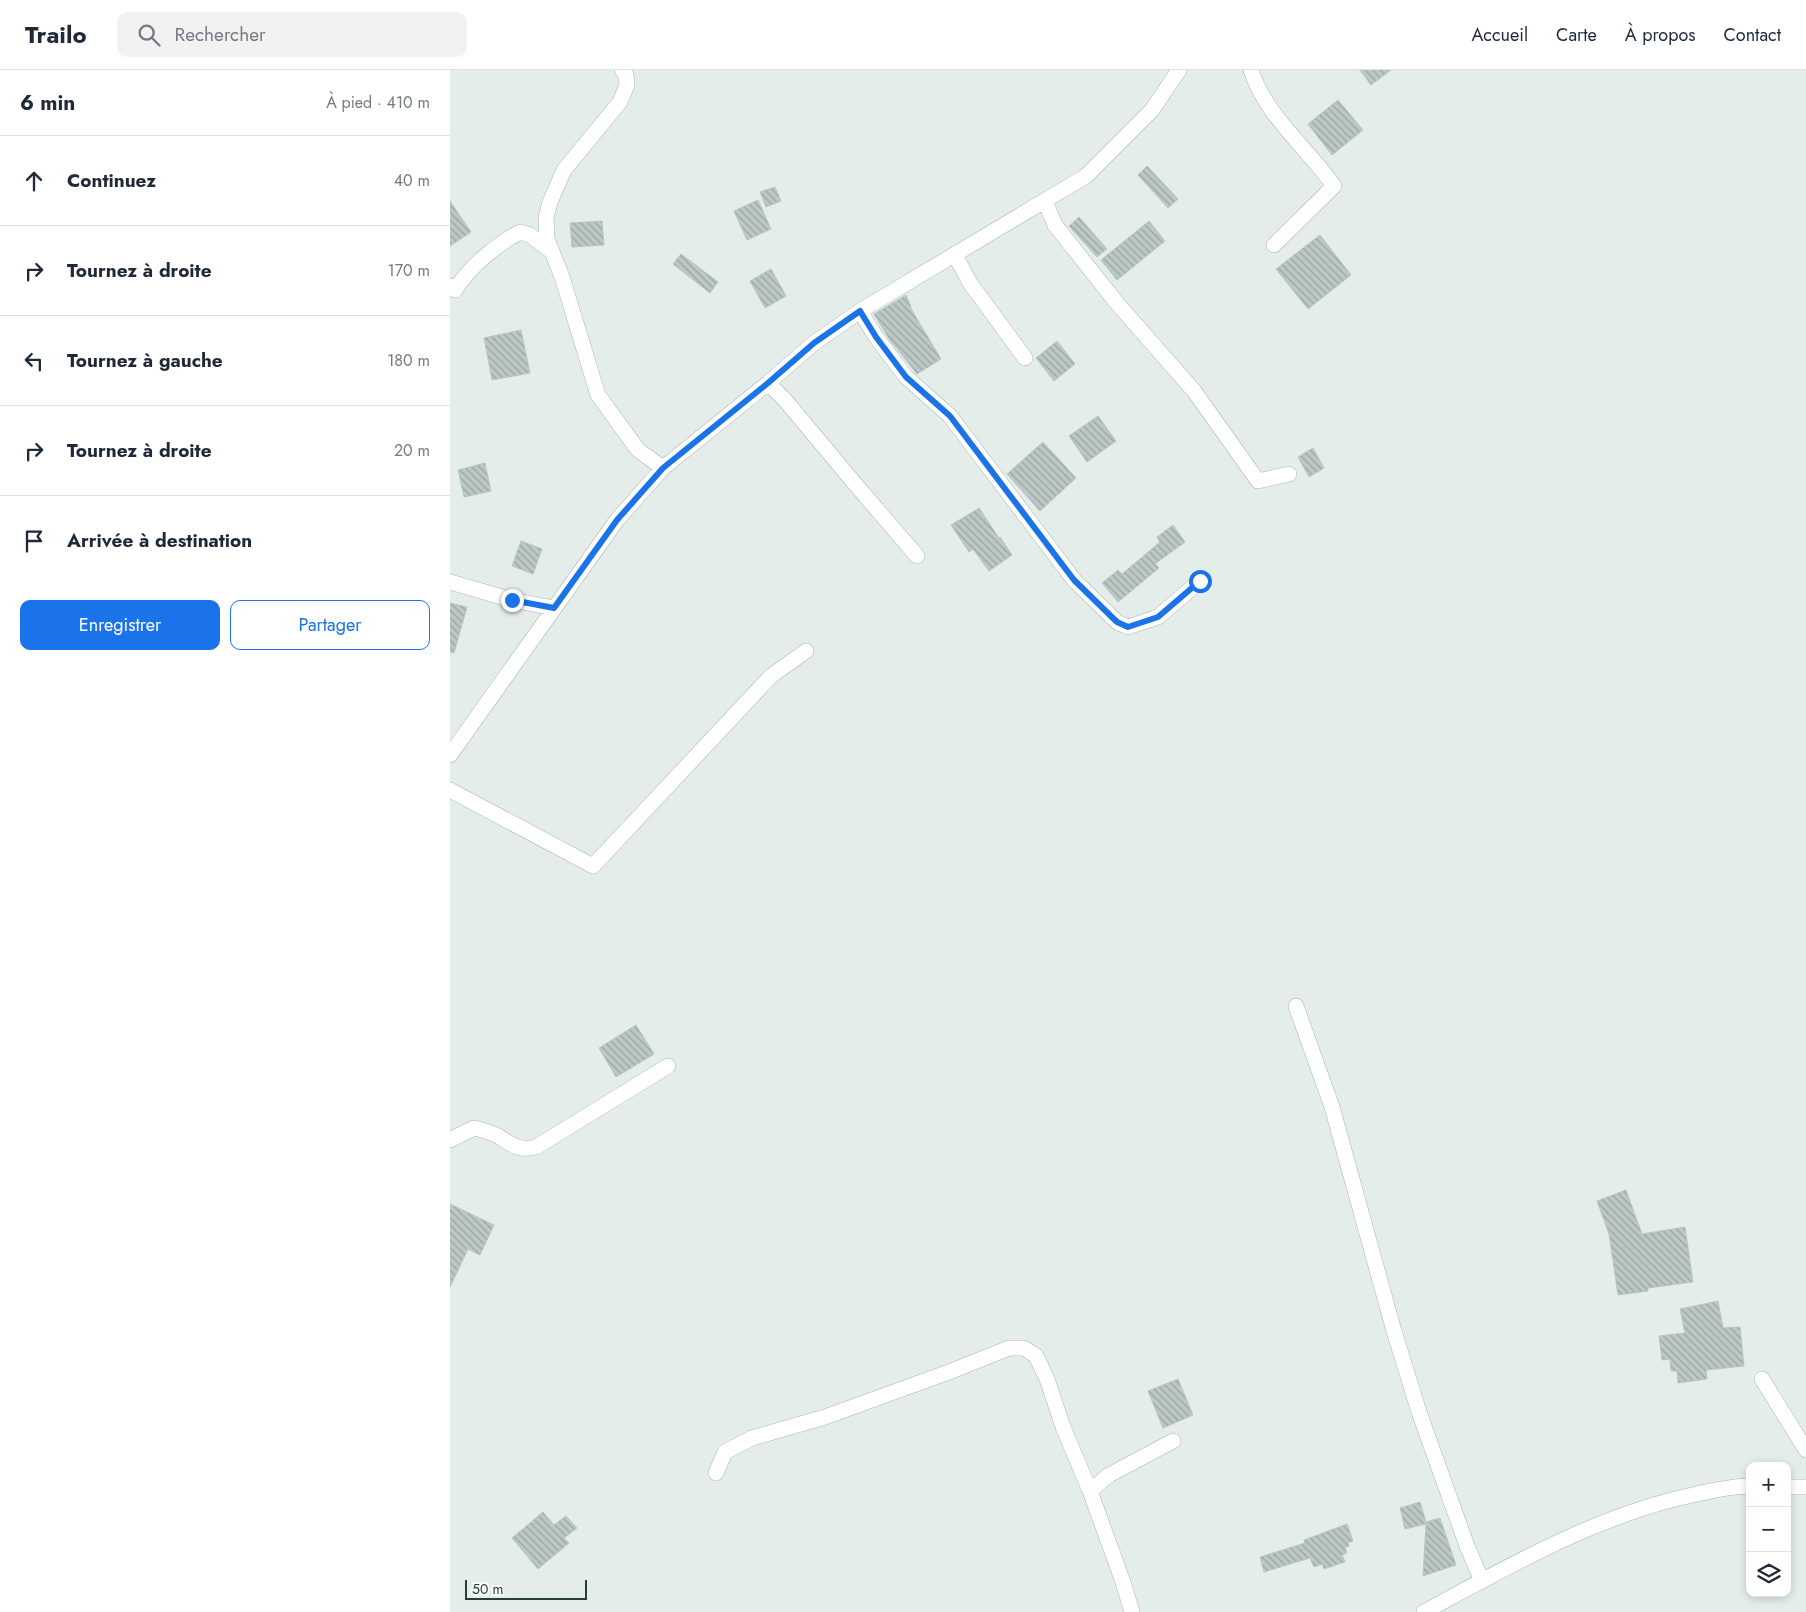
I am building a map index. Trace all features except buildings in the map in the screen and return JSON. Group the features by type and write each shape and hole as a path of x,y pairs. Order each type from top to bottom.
{"street":[{"path":"622,70 626,75 627,85 620,102 564,170 550,202 546,218 547,239 550,251 562,277 598,395 638,450 663,468"},
{"path":"450,755 617,520 663,468 814,343 860,311 1086,176 1152,110 1179,70"},
{"path":"1251,70 1255,82 1274,114 1324,171 1334,186 1274,245"},
{"path":"1045,200 1055,225 1116,302 1194,391 1258,482 1289,474"},
{"path":"452,291 493,250 520,232 530,235 550,251"},
{"path":"955,255 970,283 1026,358"},
{"path":"860,311 876,337 906,377 950,416 1074,580 1117,622 1128,627 1158,617 1200,581"},
{"path":"768,383 785,400 917,556"},
{"path":"450,582 512,600 554,608"},
{"path":"450,790 594,866 771,676 806,651"},
{"path":"1296,1006 1332,1107 1394,1331 1420,1412 1467,1546 1482,1581"},
{"path":"450,1140 474,1128 496,1135 509,1144 524,1150 536,1147 668,1066"},
{"path":"716,1473 725,1452 752,1438 834,1414 1009,1348 1024,1348 1036,1356 1047,1379 1090,1491 1132,1612"},
{"path":"1762,1379 1806,1450"},
{"path":"1090,1491 1109,1476 1173,1441"},
{"path":"1424,1612 1589,1527 1670,1499 1737,1486 1746,1486"},
{"path":"1791,1487 1806,1487"}],"route":[{"path":"512,600 554,608 617,520 663,468 814,343 860,311 876,337 906,377 950,416 1074,580 1117,622 1128,627 1158,617 1200,581"}]}
